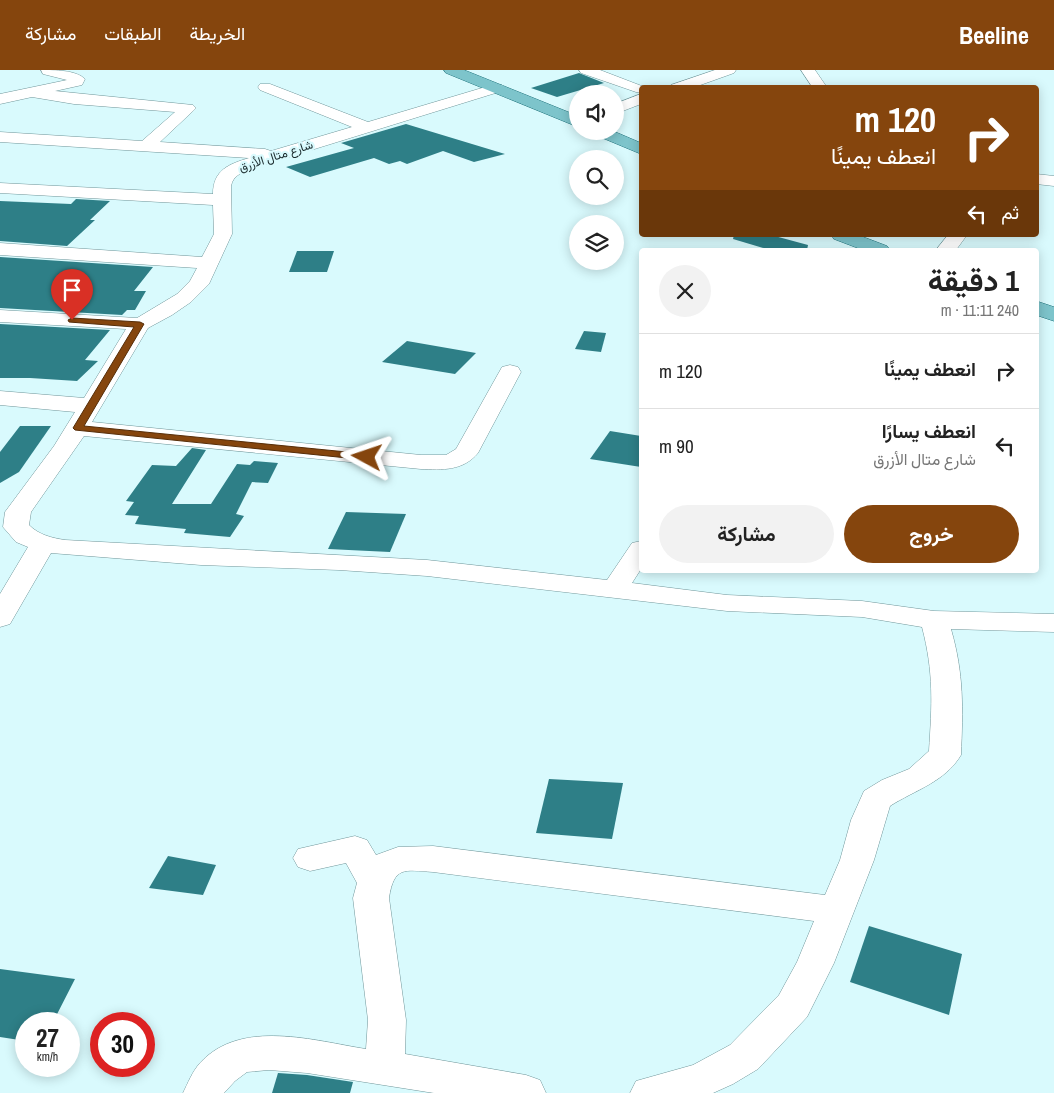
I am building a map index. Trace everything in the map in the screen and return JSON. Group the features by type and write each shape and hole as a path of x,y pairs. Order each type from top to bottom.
{"main road":[{"path":"450,70 569,119"},
{"path":"620,140 639,148"},
{"path":"846,237 875,248"},
{"path":"1039,309 1054,315"}],"street":[{"path":"586,70 639,88"},
{"path":"685,85 729,70"},
{"path":"808,70 818,85"},
{"path":"0,99 77,82 78,78 48,71"},
{"path":"265,87 368,128"},
{"name":"شارع متال الأزرق","path":"140,324 184,298 199,284 223,234 222,186 224,178 232,170 497,88"},
{"path":"32,92 74,99 194,104 146,146"},
{"path":"624,106 639,100"},
{"path":"0,137 277,155"},
{"path":"1039,179 1054,181"},
{"path":"0,188 222,200"},
{"path":"948,248 956,237"},
{"path":"0,248 210,263"},
{"path":"0,316 140,324 85,417 18,512 16,527 25,536 43,544 100,552 274,561 339,562 428,568 727,603 862,609 934,620 1054,623"},
{"path":"0,398 85,417 421,462 454,461 460,459 468,448 510,372"},
{"path":"0,618 43,544"},
{"path":"614,590 639,552"},
{"path":"650,1093 698,1081 719,1072 744,1057 793,1006 815,963 856,860 876,800 894,788 920,777 945,755 948,696 944,656 934,620"},
{"path":"310,858 355,849 373,880"},
{"path":"385,1068 386,1020 371,898 373,880 380,870 392,861 406,857 433,859 836,910"},
{"path":"203,1093 206,1085 222,1067 234,1059 262,1053 319,1058 528,1093"}],"building":[{"path":"579,73 604,83 597,85 569,85 569,93 557,97 531,88"},
{"path":"406,124 505,154 474,162 443,151 407,164 400,161 389,164 374,158 310,177 286,167 354,148 341,143"},
{"path":"76,199 110,201 90,220 95,220 67,246 0,241 0,201 71,204"},
{"path":"734,237 778,237 808,245 807,248 763,248 733,239"},
{"path":"297,251 334,251 327,272 289,272"},
{"path":"0,257 153,267 134,291 146,291 135,310 127,310 122,315 0,308"},
{"path":"0,324 110,330 85,360 98,361 77,381 0,378"},
{"path":"584,331 606,333 601,352 575,349"},
{"path":"407,341 476,353 455,374 382,362"},
{"path":"20,426 51,426 19,472 0,483 0,452"},
{"path":"610,431 639,436 639,467 590,459"},
{"path":"192,448 206,450 172,504 211,504 237,464 250,465 254,461 278,463 268,483 252,482 236,514 244,516 230,537 184,533 186,529 135,524 139,516 125,515 134,502 126,501 152,465 176,466"},
{"path":"346,512 406,514 390,552 328,549"},
{"path":"549,779 623,783 612,839 536,833"},
{"path":"168,856 216,865 203,895 149,888"},
{"path":"869,926 962,954 949,1015 850,982"},
{"path":"0,969 75,979 58,1012 15,1012 15,1039 0,1037"},
{"path":"278,1073 353,1082 350,1093 272,1093"}],"route":[{"path":"72,320 140,324 78,428 367,457"}]}
